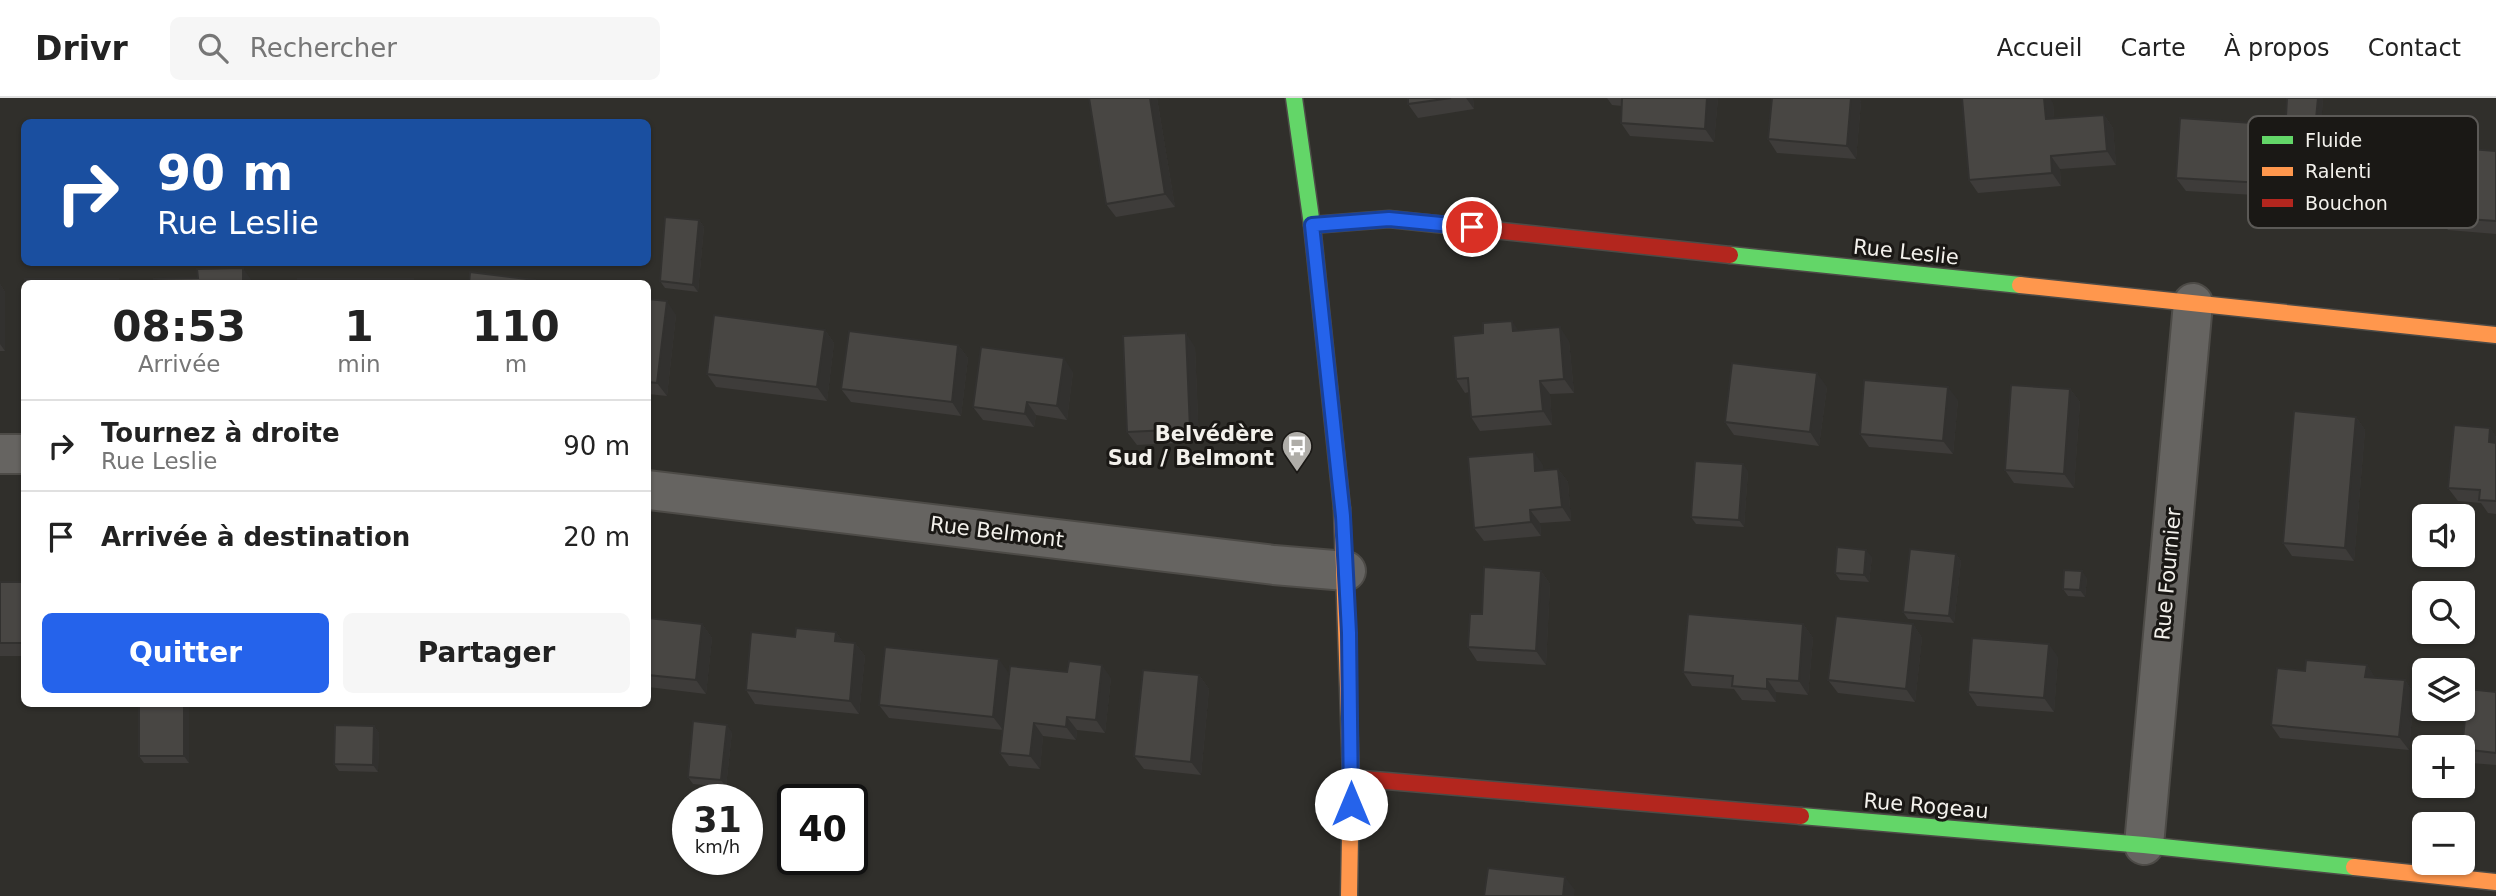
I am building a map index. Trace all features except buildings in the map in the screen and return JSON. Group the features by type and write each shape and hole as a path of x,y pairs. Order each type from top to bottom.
{"street":[{"path":"1294,98 1312,225 1343,516 1351,778 1349,896"},
{"name":"Rue Leslie","path":"1312,225 1389,219 2496,335"},
{"name":"Rue Fournier","path":"2144,845 2193,303"},
{"path":"0,454 21,454"},
{"name":"Rue Belmont","path":"651,490 1346,571"},
{"name":"Rue Rogeau","path":"1351,778 2144,845 2496,882"}],"traffic: fast":[{"path":"1294,98 1312,225 1342,508"},
{"path":"1730,255 2020,285"},
{"path":"1801,816 2144,845 2354,867"}],"traffic: slow":[{"path":"2020,285 2496,335"},
{"path":"1342,508 1351,778 1349,896"},
{"path":"2354,867 2496,882"}],"traffic: jam":[{"path":"1312,225 1389,219 1730,255"},
{"path":"1351,778 1801,816"}],"place":[{"name":"Belvédère Sud / Belmont","path":"1297,473"}],"route":[{"path":"1351,804 1349,633 1343,516 1312,225 1389,219 1472,227"}]}
